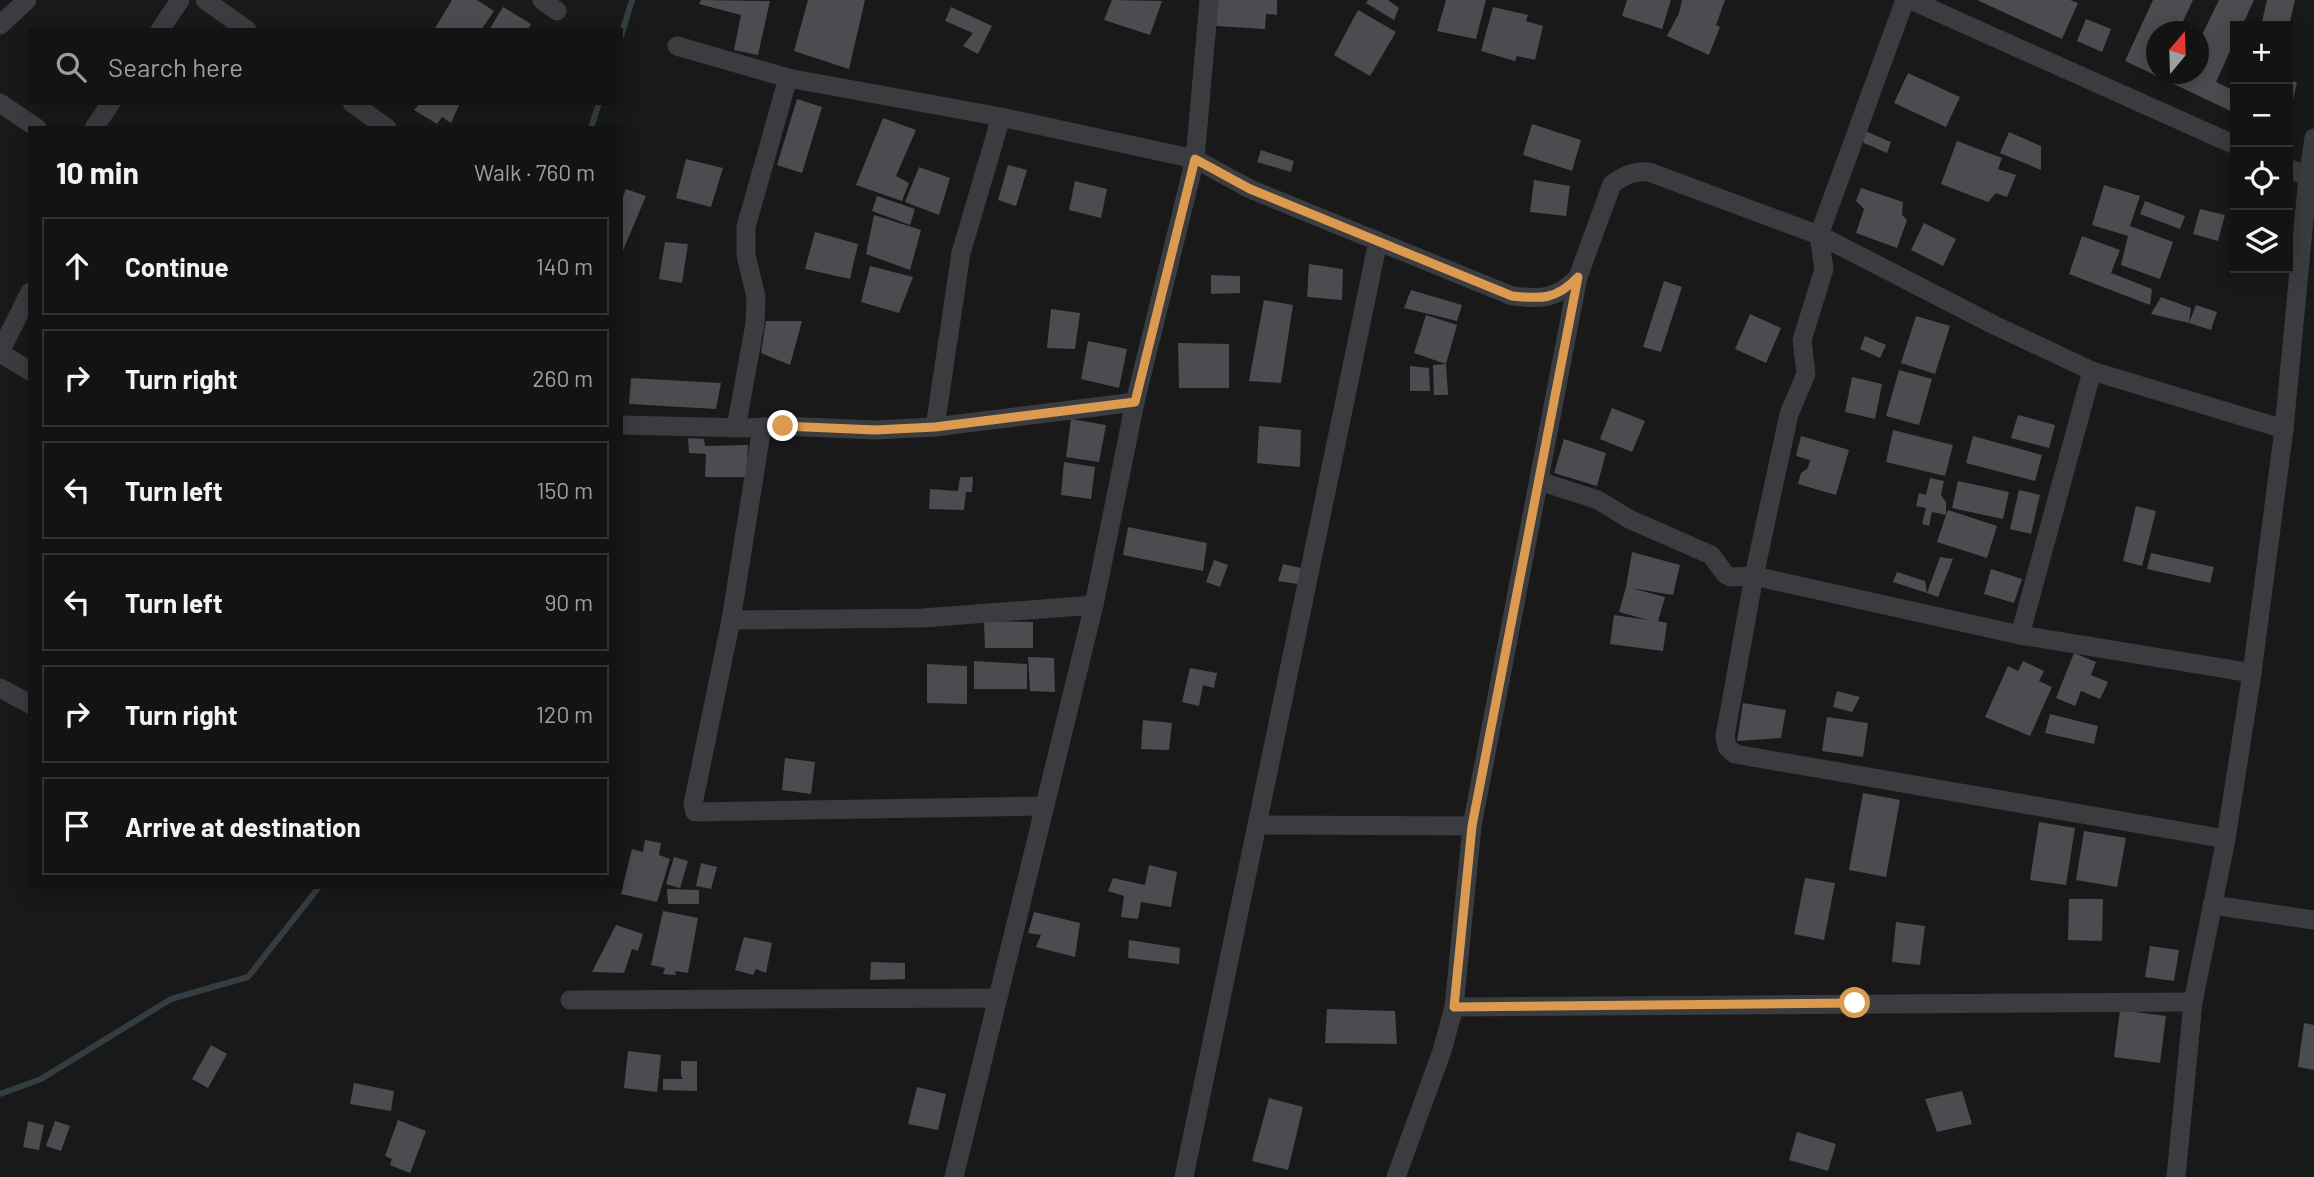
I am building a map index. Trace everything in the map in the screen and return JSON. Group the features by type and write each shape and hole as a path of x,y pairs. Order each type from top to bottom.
{"street":[{"path":"0,25 27,0"},
{"path":"161,28 180,0"},
{"path":"205,0 244,28"},
{"path":"954,1177 1094,605 1135,402 1195,159 1209,0"},
{"path":"1905,0 1819,235 1825,269 1802,340 1806,373 1789,414 1754,576 1725,736 1727,747 1735,754 2226,839"},
{"path":"1911,0 2230,143"},
{"path":"677,46 788,78 1001,117 1195,159 1250,189 1512,296 1540,299 1567,289 1578,277"},
{"path":"736,428 755,324 756,297 746,255 746,227 788,78"},
{"path":"0,103 34,126"},
{"path":"95,126 110,105"},
{"path":"355,105 384,126"},
{"path":"935,427 961,253 1001,117"},
{"path":"2176,1177 2193,1002 2226,839 2252,673 2284,429 2314,138"},
{"path":"2293,170 2308,177"},
{"path":"1396,1177 1442,1051 1454,1007 1472,826 1578,277 1612,184 1624,175 1636,171 1649,172 1819,235 1994,325 2092,371 2284,429"},
{"path":"1184,1177 1378,242"},
{"path":"28,296 0,353 28,370"},
{"path":"2020,635 2092,371"},
{"path":"623,425 875,430 935,427 1135,402"},
{"path":"762,426 732,620 694,804 695,813 1045,806"},
{"path":"1539,481 1598,500 1629,519 1711,555 1726,575 1731,577 1754,576 2020,635 2252,673"},
{"path":"732,620 923,618 1094,605"},
{"path":"0,688 28,703"},
{"path":"1257,825 1472,826"},
{"path":"2212,905 2314,920"},
{"path":"570,1000 998,998"},
{"path":"1454,1007 2193,1002"}],"building":[{"path":"452,0 477,0 494,11 482,28 435,28"},
{"path":"701,0 770,1 758,55 734,50 741,15 699,4"},
{"path":"808,0 865,0 849,69 794,51"},
{"path":"1112,0 1162,1 1150,35 1104,20"},
{"path":"1217,0 1277,0 1277,15 1266,14 1265,29 1216,26"},
{"path":"1368,0 1388,0 1399,8 1394,20 1366,3"},
{"path":"1446,0 1486,0 1476,39 1437,31"},
{"path":"1627,0 1671,0 1662,29 1622,16"},
{"path":"1682,0 1725,0 1716,25 1720,27 1709,55 1667,36 1679,13"},
{"path":"1977,0 2070,0 2078,3 2062,39"},
{"path":"2153,0 2193,0 2183,21 2146,21 2146,71 2125,61"},
{"path":"2219,0 2254,0 2244,21 2230,21 2230,51 2216,82 2230,89 2230,111 2174,84 2209,84 2209,21"},
{"path":"2267,0 2295,0 2290,21 2262,21"},
{"path":"503,7 531,24 529,28 490,28"},
{"path":"951,7 992,26 978,54 963,46 973,33 945,21"},
{"path":"1493,7 1528,15 1526,21 1543,26 1535,60 1517,56 1515,61 1481,51"},
{"path":"1358,10 1396,32 1370,76 1334,55"},
{"path":"2086,19 2111,29 2102,52 2077,41"},
{"path":"1908,73 1960,97 1946,127 1894,103"},
{"path":"2293,81 2297,82 2293,100"},
{"path":"797,99 822,107 802,173 777,165"},
{"path":"418,105 459,105 451,123 442,117 437,124 414,110"},
{"path":"883,118 916,130 896,176 909,183 902,201 856,185"},
{"path":"1532,124 1581,140 1572,171 1523,155"},
{"path":"1858,128 1891,142 1887,153 1864,143"},
{"path":"2009,132 2041,146 2041,170 2000,153"},
{"path":"1957,141 2002,158 1998,169 2016,175 2007,197 1996,193 1988,202 1941,184"},
{"path":"1261,150 1294,161 1291,172 1257,162"},
{"path":"686,159 723,168 711,207 676,198"},
{"path":"1008,165 1027,170 1016,206 998,200"},
{"path":"919,167 950,178 939,215 905,202"},
{"path":"1534,180 1570,186 1566,216 1530,212"},
{"path":"1075,181 1107,189 1101,218 1069,210"},
{"path":"2104,185 2140,196 2130,226 2173,242 2160,279 2121,265 2128,236 2092,225"},
{"path":"1861,188 1903,202 1902,215 1907,220 1897,248 1856,233 1864,209 1856,201"},
{"path":"626,189 646,196 623,250 623,197"},
{"path":"877,196 915,209 910,225 872,211"},
{"path":"2145,201 2185,216 2180,229 2140,214"},
{"path":"2200,209 2225,215 2218,241 2193,234"},
{"path":"874,215 921,230 910,270 866,254"},
{"path":"1924,223 1956,239 1943,266 1911,250"},
{"path":"815,232 858,244 850,279 805,269"},
{"path":"2082,236 2120,250 2111,273 2152,289 2150,305 2069,274"},
{"path":"665,242 688,244 682,283 659,279"},
{"path":"1309,264 1343,269 1342,300 1307,297"},
{"path":"870,266 913,277 899,313 861,302"},
{"path":"1211,275 1240,276 1240,293 1211,294"},
{"path":"1664,281 1682,287 1661,352 1643,347"},
{"path":"1411,290 1462,305 1457,321 1404,308"},
{"path":"2161,297 2191,308 2189,323 2151,314"},
{"path":"1264,300 1293,305 1281,383 1249,381"},
{"path":"2196,305 2217,312 2211,330 2189,323"},
{"path":"1051,309 1080,313 1075,349 1047,348"},
{"path":"1750,314 1781,328 1766,363 1735,349"},
{"path":"1426,315 1457,325 1446,364 1414,353"},
{"path":"1916,316 1950,326 1935,374 1901,363"},
{"path":"766,321 802,321 790,365 761,353"},
{"path":"1865,336 1886,345 1880,358 1860,349"},
{"path":"1088,341 1127,349 1119,388 1081,379"},
{"path":"1178,343 1229,344 1229,388 1179,388"},
{"path":"1446,364 1448,395 1434,395 1433,365"},
{"path":"1410,366 1429,368 1430,391 1410,391"},
{"path":"1899,370 1932,379 1919,425 1886,416"},
{"path":"1852,377 1882,384 1875,419 1845,412"},
{"path":"631,378 721,383 716,409 629,404"},
{"path":"1612,408 1645,421 1632,452 1600,439"},
{"path":"2018,415 2055,425 2049,448 2011,438"},
{"path":"1071,419 1106,425 1099,462 1066,457"},
{"path":"1259,426 1301,430 1300,467 1257,463"},
{"path":"1893,430 1953,445 1945,476 1886,462"},
{"path":"1801,436 1849,450 1836,495 1798,484 1801,473 1808,468 1810,460 1796,456"},
{"path":"1973,436 2042,455 2035,481 1966,463"},
{"path":"688,438 704,439 705,446 748,445 746,477 705,477 706,454 689,453"},
{"path":"1564,439 1606,453 1597,486 1554,473"},
{"path":"1064,462 1095,467 1091,499 1061,495"},
{"path":"960,477 973,477 972,492 966,492 964,510 929,509 930,489 958,491"},
{"path":"1930,478 1944,481 1941,495 1946,502 1946,515 1932,512 1929,526 1922,524 1926,508 1916,506 1919,493 1926,495"},
{"path":"1958,481 2009,492 2003,519 1952,508"},
{"path":"2019,490 2040,495 2031,534 2010,529"},
{"path":"2136,506 2156,511 2142,566 2123,561"},
{"path":"1948,510 1997,526 1987,558 1937,542"},
{"path":"1128,527 1207,543 1203,571 1123,555"},
{"path":"1632,552 1680,565 1673,595 1631,588 1665,597 1658,621 1667,623 1663,651 1610,644 1614,615 1648,620 1619,612"},
{"path":"2151,553 2214,567 2210,583 2147,569"},
{"path":"1940,557 1953,559 1938,597 1927,593"},
{"path":"1214,560 1228,565 1220,587 1206,582"},
{"path":"1283,564 1301,568 1298,584 1278,581"},
{"path":"1991,569 2022,579 2014,603 1984,594"},
{"path":"1897,572 1925,581 1927,593 1893,582"},
{"path":"984,621 1033,622 1033,648 985,648"},
{"path":"2074,653 2096,662 2091,675 2108,682 2100,699 2081,691 2075,706 2056,698"},
{"path":"1028,657 1054,658 1055,692 1030,691"},
{"path":"974,661 1027,664 1027,689 974,689"},
{"path":"2023,661 2044,671 2039,681 2052,687 2030,736 1985,717 2008,666 2018,671"},
{"path":"927,664 967,666 967,704 927,703"},
{"path":"1190,668 1217,673 1214,688 1203,685 1199,706 1182,702"},
{"path":"1837,691 1860,697 1852,712 1833,707"},
{"path":"1743,703 1786,710 1781,738 1737,741"},
{"path":"2050,714 2098,726 2094,744 2045,733"},
{"path":"1827,717 1868,723 1863,757 1822,751"},
{"path":"1143,720 1172,723 1169,750 1141,749"},
{"path":"785,758 815,762 811,794 782,790"},
{"path":"1863,793 1900,800 1886,877 1849,870"},
{"path":"2039,822 2075,828 2066,885 2030,880"},
{"path":"2084,831 2126,838 2117,887 2076,880"},
{"path":"645,840 661,843 659,855 670,859 657,902 621,894 632,849 643,852"},
{"path":"674,857 688,861 680,888 666,884"},
{"path":"701,863 717,867 711,889 696,886"},
{"path":"1149,865 1177,872 1171,907 1141,902 1138,919 1121,917 1124,896 1108,891 1113,878 1145,885"},
{"path":"1805,878 1835,883 1824,940 1794,934"},
{"path":"667,889 699,890 699,904 668,904"},
{"path":"2069,899 2103,899 2102,941 2068,940"},
{"path":"663,911 698,918 688,973 675,971 676,975 663,974 665,968 651,965"},
{"path":"1034,912 1080,923 1075,957 1036,947 1041,935 1028,933"},
{"path":"1896,922 1925,926 1920,965 1892,962"},
{"path":"616,925 643,934 638,951 632,949 624,973 592,972"},
{"path":"744,937 772,943 766,973 756,969 753,975 735,970"},
{"path":"1129,940 1180,948 1179,964 1128,958"},
{"path":"2150,946 2179,950 2174,981 2145,977"},
{"path":"871,962 905,963 905,979 870,980"},
{"path":"1327,1009 1395,1011 1397,1044 1325,1043"},
{"path":"2120,1010 2166,1016 2160,1063 2114,1057"},
{"path":"2304,1023 2314,1025 2314,1070 2298,1067"},
{"path":"211,1045 227,1054 208,1088 192,1079"},
{"path":"628,1051 661,1055 657,1092 624,1088"},
{"path":"681,1061 697,1061 697,1091 663,1090 663,1079 683,1079"},
{"path":"354,1083 394,1091 391,1111 350,1104"},
{"path":"917,1087 946,1094 938,1130 908,1124"},
{"path":"1962,1091 1972,1124 1937,1132 1925,1099"},
{"path":"1269,1098 1303,1107 1288,1170 1252,1161"},
{"path":"398,1120 426,1131 410,1173 390,1165 392,1159 385,1156"},
{"path":"28,1121 44,1125 39,1150 23,1147"},
{"path":"55,1121 70,1126 61,1151 46,1146"},
{"path":"1797,1132 1836,1144 1828,1171 1789,1160"}],"waterway":[{"path":"623,29 632,0"},
{"path":"592,126 598,105"},
{"path":"0,1094 41,1079 171,999 248,977 317,889"}],"route":[{"path":"783,426 875,430 935,427 1135,402 1195,159 1250,189 1512,296 1540,299 1567,289 1578,277 1472,826 1454,1007 1855,1003"}]}
